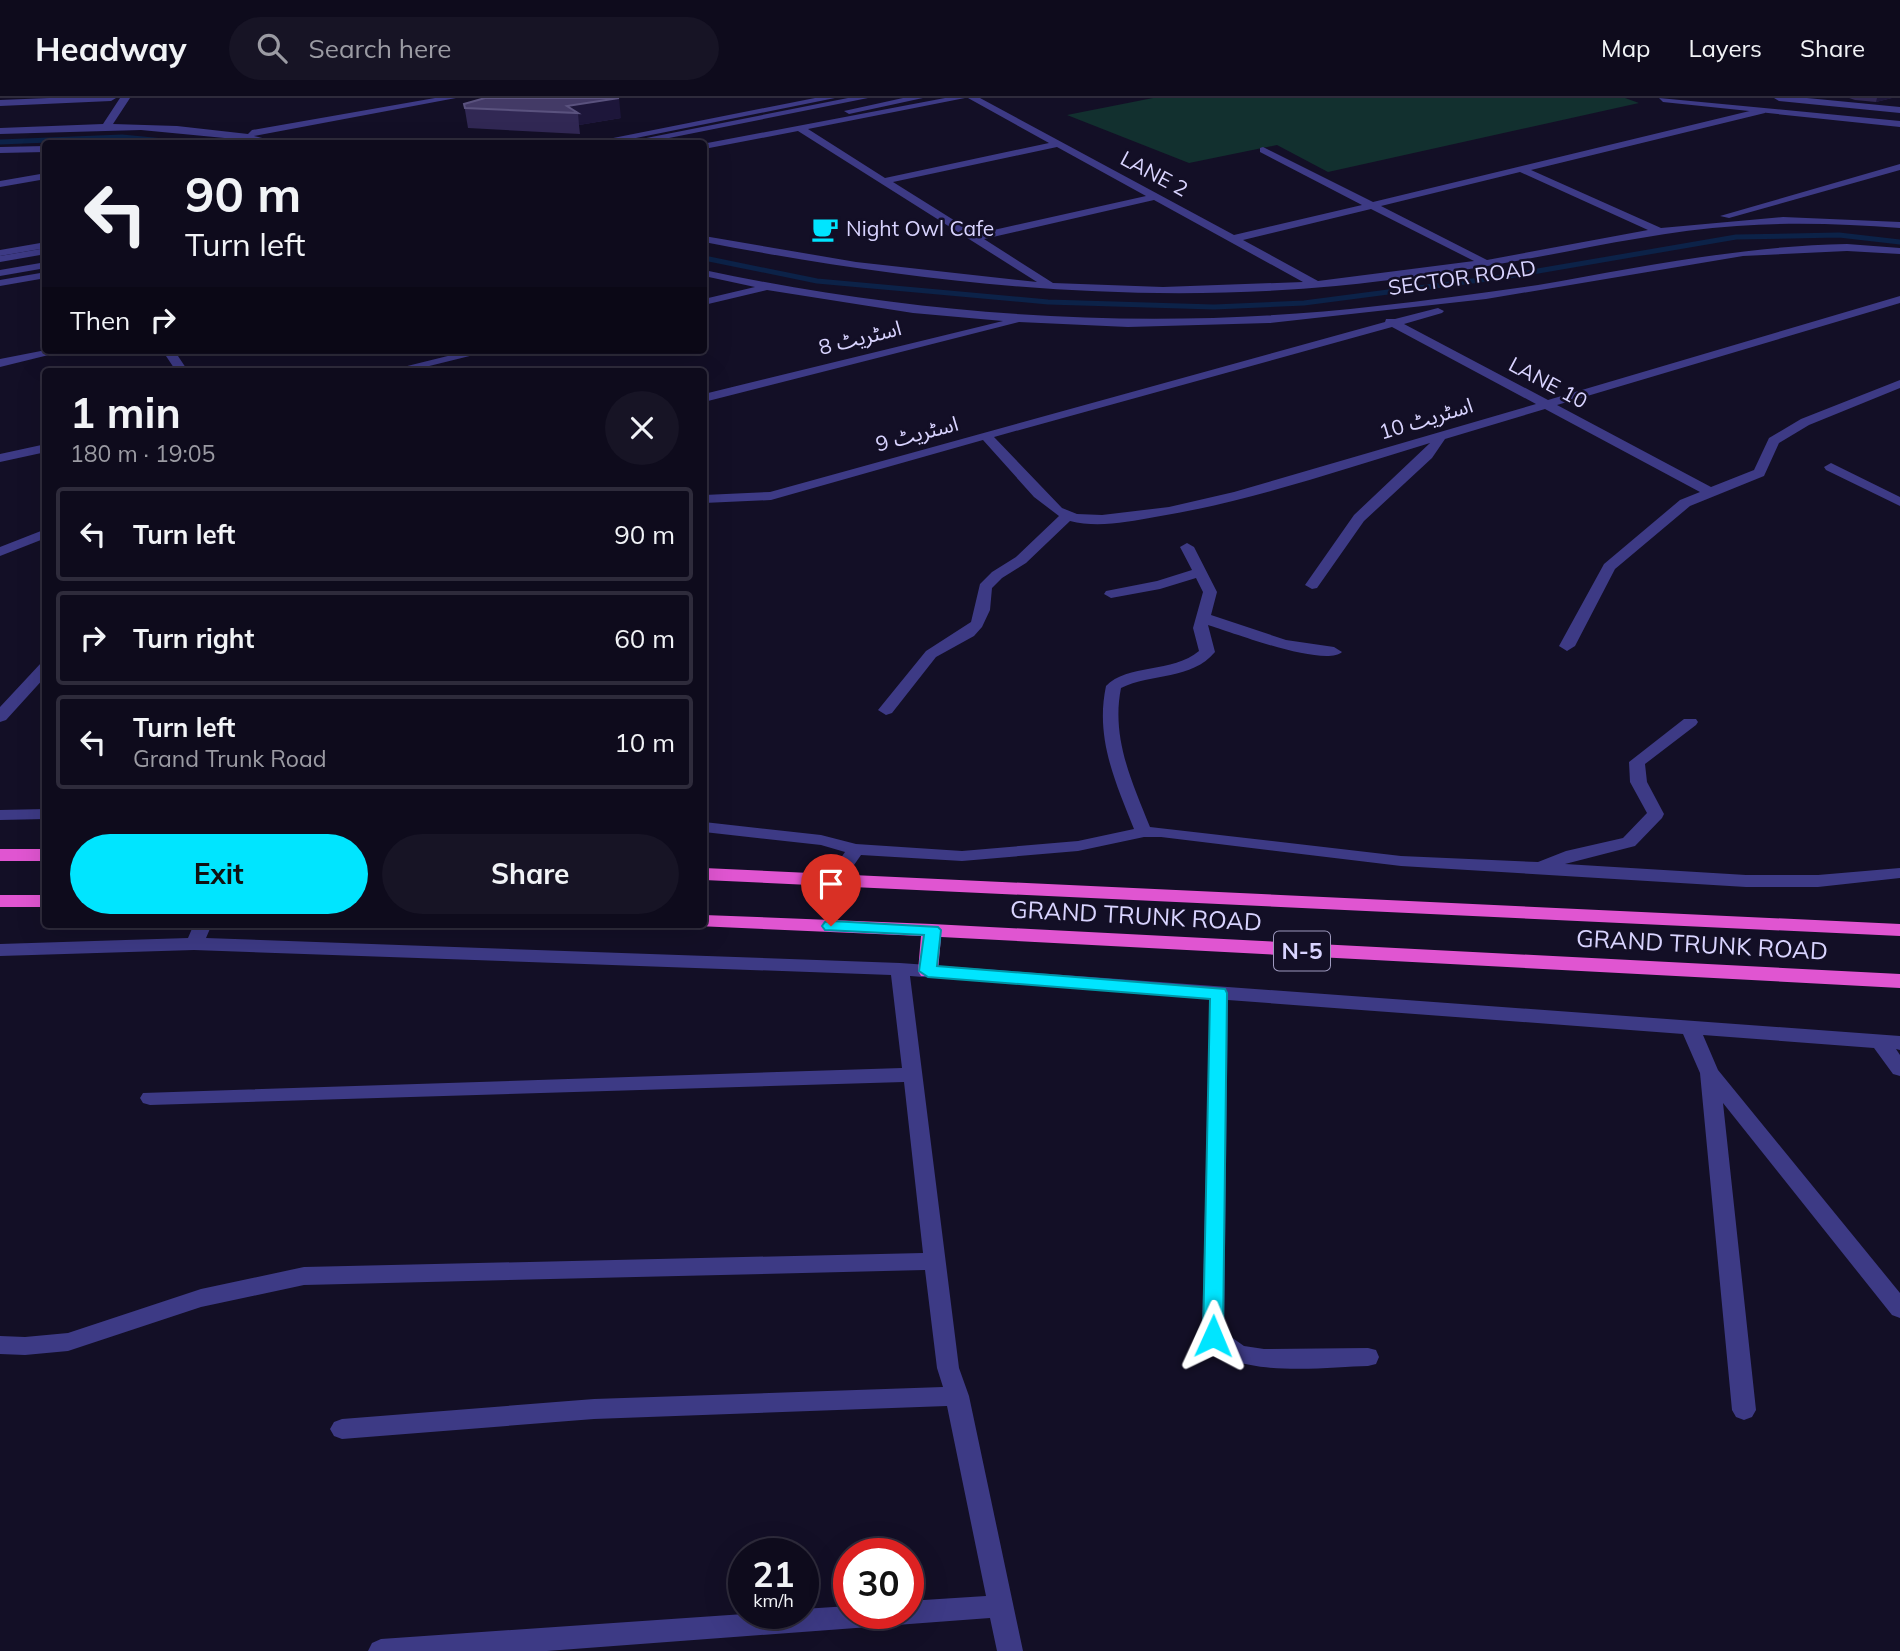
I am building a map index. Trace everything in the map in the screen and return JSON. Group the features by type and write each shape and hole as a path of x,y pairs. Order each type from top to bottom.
{"highway":[{"path":"0,855 42,855"},
{"name":"GRAND TRUNK ROAD","path":"707,874 1900,930"},
{"path":"0,901 42,901"},
{"name":"GRAND TRUNK ROAD","path":"707,921 932,930 1900,981"},
{"path":"928,971 932,930"}],"street":[{"path":"0,103 111,98"},
{"path":"106,127 125,98"},
{"path":"242,135 451,98"},
{"path":"609,140 830,98"},
{"path":"642,140 863,98"},
{"path":"705,140 918,98"},
{"path":"707,145 960,98"},
{"name":"LANE 2","path":"973,98 1316,284"},
{"path":"1654,98 1900,124"},
{"path":"1663,99 1674,98"},
{"path":"1779,98 1900,110"},
{"path":"1233,239 1762,111"},
{"path":"0,131 174,127 264,140"},
{"path":"799,128 1054,288"},
{"path":"884,181 1058,144"},
{"path":"0,150 42,149"},
{"path":"1263,150 1485,263"},
{"path":"1679,228 1900,167"},
{"path":"1521,169 1659,231"},
{"path":"0,184 42,177"},
{"path":"975,238 1156,197"},
{"path":"707,240 843,264 1054,288 1169,292 1316,284 1485,263 1679,228 1804,220 1900,225"},
{"path":"0,253 42,246"},
{"name":"SECTOR ROAD","path":"1027,319 1206,323 1369,311 1490,295 1733,252 1806,247 1900,251"},
{"path":"0,259 42,252"},
{"path":"0,273 42,266"},
{"path":"707,274 767,288 905,308 1027,319"},
{"path":"0,284 42,276"},
{"path":"707,301 767,288"},
{"name":"اسٹریٹ 9","path":"707,499 771,496 1138,391 1394,324 1490,295"},
{"name":"اسٹریٹ 10","path":"1068,516 1076,519 1125,517 1206,503 1549,405 1900,299"},
{"name":"LANE 10","path":"1369,311 1708,491"},
{"name":"اسٹریٹ 8","path":"707,397 1027,319"},
{"path":"0,363 44,354"},
{"path":"407,368 470,354"},
{"path":"1567,646 1609,567 1685,503 1708,491 1759,473 1774,441 1805,422 1900,384"},
{"path":"886,710 929,657 949,642 970,632 977,624 986,599 985,587 997,575 1021,560 1068,516 1058,512 986,436"},
{"path":"1312,585 1358,519 1404,474 1436,449 1440,437"},
{"path":"0,458 42,449"},
{"path":"1830,467 1900,502"},
{"path":"0,552 42,535"},
{"path":"1144,832 1112,751 1108,710 1114,687 1122,681 1177,667 1207,652 1200,628 1201,617 1210,600 1210,592 1187,547"},
{"path":"1111,594 1201,572"},
{"path":"1201,617 1283,644 1334,652"},
{"path":"0,717 42,670"},
{"path":"1539,867 1572,855 1617,847 1629,842 1642,831 1656,814 1638,782 1634,769 1637,762 1690,722"},
{"path":"0,815 42,814"},
{"path":"707,827 821,840 856,849 962,856 1078,846 1144,832 1401,861 1746,881 1818,881 1900,873"},
{"path":"834,881 856,849"},
{"path":"194,944 201,928"},
{"path":"0,950 194,944 900,969 1900,1042"},
{"path":"900,969 947,1368 957,1396 1010,1651"},
{"path":"1219,993 1213,1336 1239,1355 1264,1359 1368,1357"},
{"path":"1690,1028 1710,1073 1900,1309"},
{"path":"1879,1041 1900,1069"},
{"path":"1710,1073 1744,1410"},
{"path":"150,1098 914,1075"},
{"path":"0,1345 28,1348 85,1340 212,1294 260,1281 304,1276 935,1261"},
{"path":"342,1429 594,1409 957,1396"},
{"path":"924,1612 1001,1606"},
{"path":"382,1651 833,1619"}],"green space":[{"path":"1153,98 1625,98 1639,103 1328,172 1277,145 1189,163 1067,115"}],"building":[{"path":"485,98 619,98 567,106 578,113 465,108 464,104"}],"waterway":[{"path":"49,140 122,137 153,140"},
{"path":"0,142 42,140"},
{"path":"707,259 817,281 1048,302 1214,307 1304,303 1503,277 1736,237 1839,235 1900,242"}],"place":[{"name":"Night Owl Cafe","path":"825,229"}],"route":[{"path":"831,926 932,930 928,971 1219,993 1213,1336"}]}
